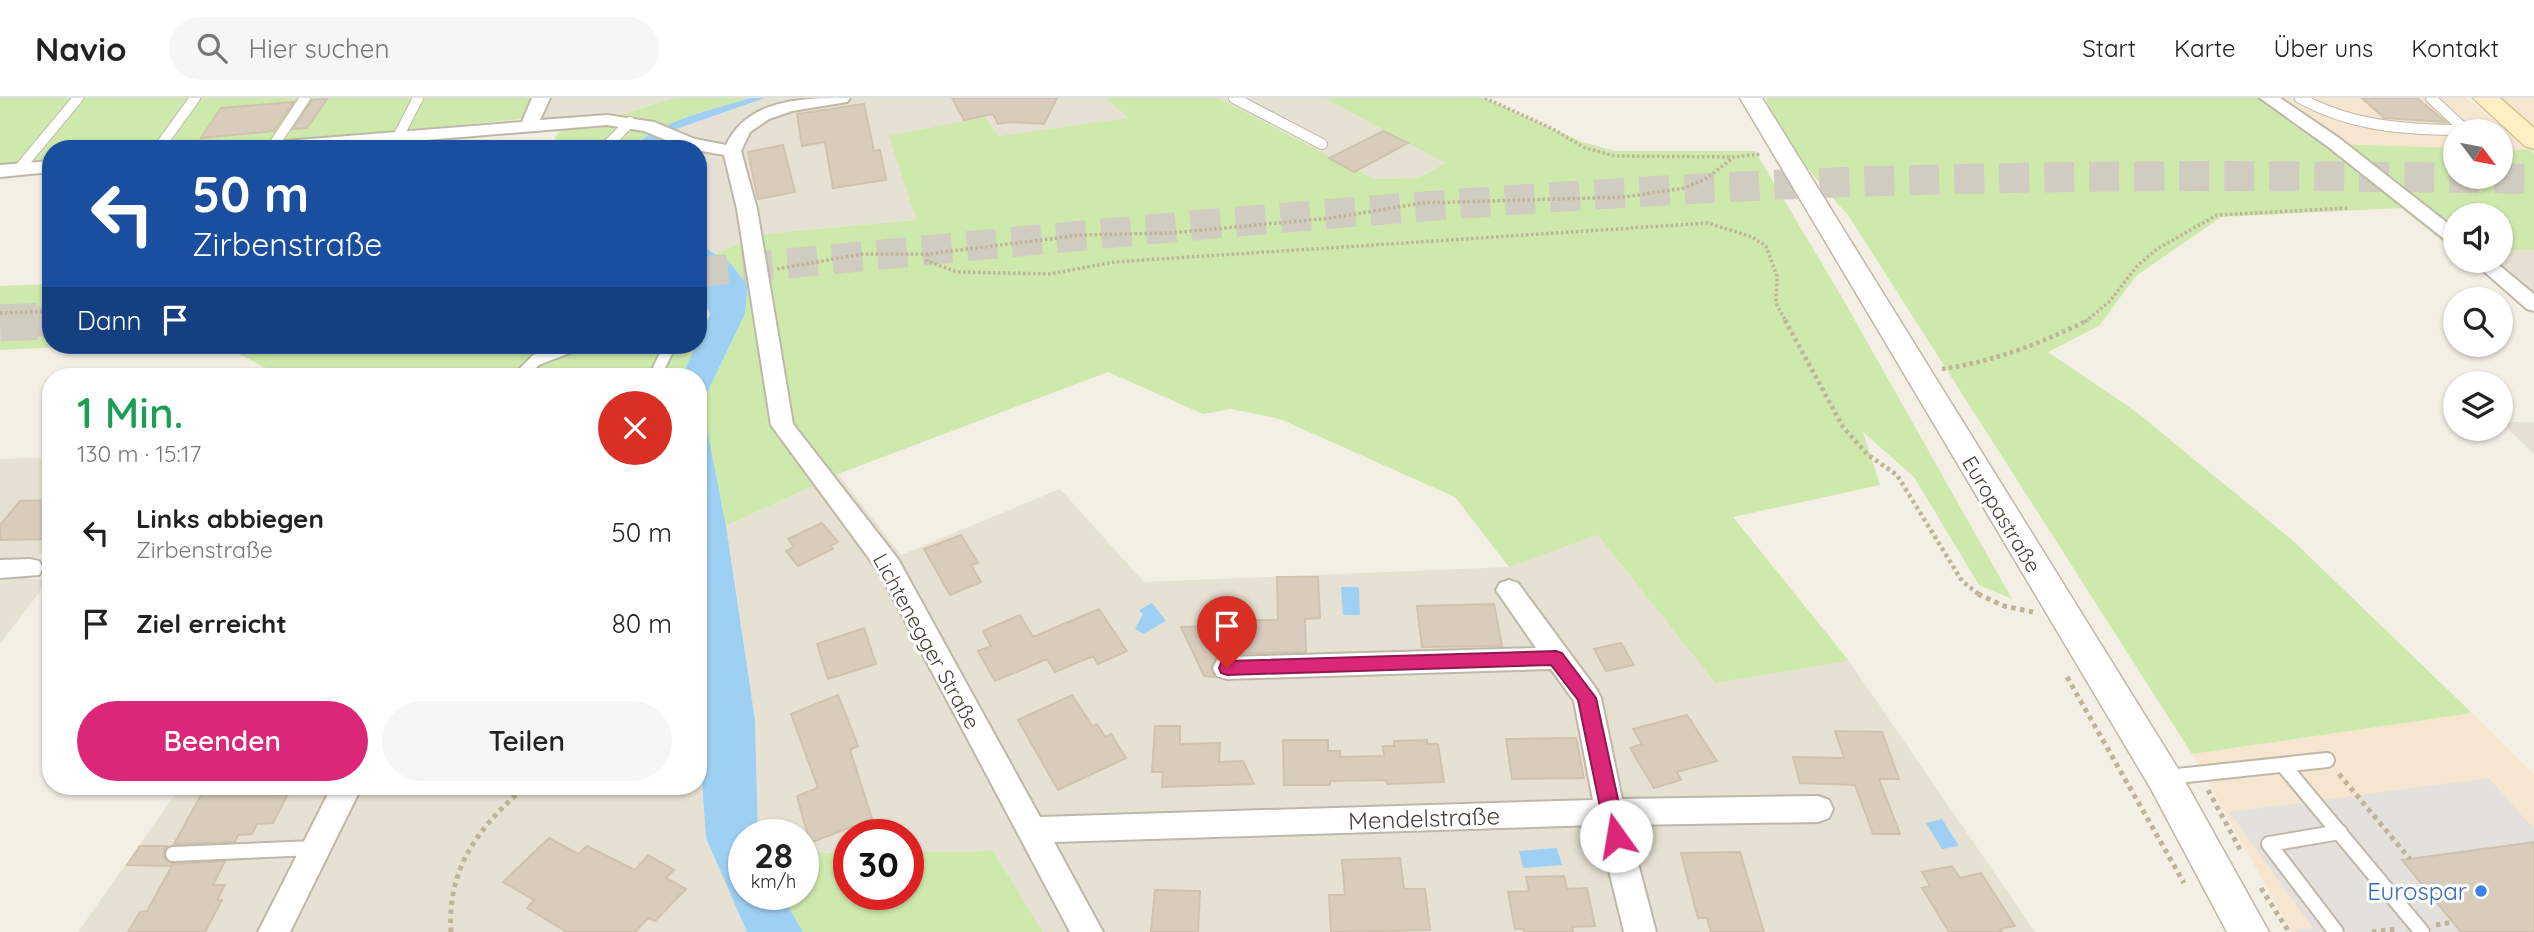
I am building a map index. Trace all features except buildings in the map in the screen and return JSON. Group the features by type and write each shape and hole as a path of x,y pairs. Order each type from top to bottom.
{"main road":[{"path":"2484,98 2534,141"}],"street":[{"path":"530,124 541,98"},
{"path":"707,147 732,151 742,129 763,115 789,106 841,98"},
{"name":"Europastraße","path":"1751,98 2062,611 2182,776 2249,932"},
{"path":"2269,98 2333,142 2443,229"},
{"path":"342,140 607,120 639,124 681,140"},
{"name":"Lichtenegger Straße","path":"732,151 747,209 782,425 889,566 1087,932"},
{"path":"0,170 42,167"},
{"path":"2496,273 2534,305"},
{"path":"0,569 30,568"},
{"path":"1509,590 1587,698 1610,812 1640,932"},
{"path":"1227,668 1556,658"},
{"path":"274,932 342,795"},
{"name":"Mendelstraße","path":"1030,830 1610,812 1818,809"}],"lane":[{"path":"43,140 78,98"},
{"path":"165,140 195,98"},
{"path":"278,140 305,98"},
{"path":"399,135 418,98"},
{"path":"1234,98 1322,144"},
{"path":"2300,98 2350,121 2370,127 2453,130 2460,125 2431,98"},
{"path":"617,140 639,124"},
{"path":"19,169 42,141"},
{"path":"526,368 552,354"},
{"path":"2182,776 2328,760"},
{"path":"2283,765 2422,932"},
{"path":"2336,932 2269,844 2340,832"},
{"path":"173,854 316,848"}],"path":[{"path":"1485,98 1551,128 1585,148 1615,156 1734,157 1762,153 1771,167 1793,167"},
{"path":"758,272 862,254 928,254 1082,235 1171,233 1331,218 1422,203 1625,197 1685,188 1707,178 1734,157"},
{"path":"1917,373 1964,366 2046,341 2090,319 2110,301 2137,266 2157,249 2217,215 2347,208"},
{"path":"928,254 927,261 957,272 1050,274 1114,262 1693,223 1719,226 1752,237 1766,246 1777,276 1776,303 1843,426 1867,454 1897,475 1962,581 1976,595 2004,606 2030,612 2062,611"},
{"path":"0,313 42,311"},
{"path":"2328,760 2410,859"},
{"path":"2182,776 2243,855"},
{"path":"451,932 448,915 458,873 468,848 485,824 516,795"},
{"path":"2255,878 2289,932"}],"shaded area":[{"path":"545,98 673,98 624,114 533,122"},
{"path":"765,98 1105,98 1130,118 998,136 890,136 916,220 762,234 715,254 707,249 707,140 659,140 668,132"},
{"path":"1218,98 1324,98 1445,163 1419,178 1374,179"},
{"path":"2277,98 2466,98 2492,119 2443,119 2443,148 2349,146"},
{"path":"2497,98 2534,98 2534,132"},
{"path":"2513,136 2531,150 2513,150"},
{"path":"2513,250 2534,250 2534,301 2502,273 2513,273"},
{"path":"2513,422 2534,422 2534,454 2513,434"},
{"path":"42,457 42,552 22,577 42,580 42,589 0,644 0,459"},
{"path":"838,474 901,555 1060,489 1144,582 1509,567 1598,535 1715,683 1849,661 2035,932 1043,932 993,851 924,852 924,819 833,819 833,852 819,853 819,819 758,819 755,720 726,526"},
{"path":"2472,713 2534,775 2534,932 2292,932 2192,754"},
{"path":"2489,778 2534,829 2534,842 2403,861 2461,932 2296,932 2295,930 2313,928 2229,812"},
{"path":"175,795 703,795 706,838 728,888 728,910 737,910 747,932 78,932"}],"green space":[{"path":"0,98 532,98 523,119 291,140 42,140 42,162 0,166"},
{"path":"673,98 750,98 672,123 642,140 554,139 569,119 624,114"},
{"path":"1105,98 1218,98 1374,179 1419,178 1445,163 1324,98 1484,98 1582,142 1615,151 1755,151 1843,299 2012,599 1979,585 1914,477 1863,432 1880,485 1733,517 1849,661 1715,683 1598,535 1509,567 1455,497 1280,419 1231,409 1203,414 1108,372 838,474 726,526 707,429 707,393 745,314 748,286 732,265 715,254 762,234 916,220 889,136 985,117 998,136 1129,118"},
{"path":"1766,98 2260,98 2329,144 2443,148 2443,189 2513,189 2513,150 2531,150 2534,153 2534,250 2513,250 2513,203 2443,203 2443,242 2401,208 2221,217 2136,276 2099,326 2048,352 2135,411 2291,539 2472,713 2192,754 1848,215 1789,143"},
{"path":"42,284 42,348 0,350 0,286"},
{"path":"239,354 693,354 686,368 266,368"},
{"path":"993,851 1043,932 803,932 790,910 819,910 819,853 833,852 833,910 924,910 924,852"}],"water":[{"path":"750,98 765,98 668,132 659,140 642,140 672,123"},
{"path":"707,249 732,265 748,286 745,314 707,393 707,368 686,368 692,354 707,354 707,321 710,314 707,307"},
{"path":"707,429 726,526 755,720 758,819 728,819 728,888 706,838 703,795 707,795"},
{"path":"1341,587 1359,587 1360,615 1343,615"},
{"path":"1152,603 1166,621 1143,634 1135,629 1143,614 1139,610"},
{"path":"1942,819 1959,846 1942,849 1926,823"},
{"path":"1557,848 1562,865 1523,868 1519,851"},
{"path":"737,910 790,910 803,932 747,932"}],"tunnel":[{"path":"707,271 1296,217 1536,198 1766,185 2095,177 2534,179"},
{"path":"0,323 42,321"},
{"path":"36,322 42,322"}],"place":[{"name":"Eurospar","path":"2481,891"}],"route":[{"path":"1227,668 1556,658 1587,698 1616,836"}]}
